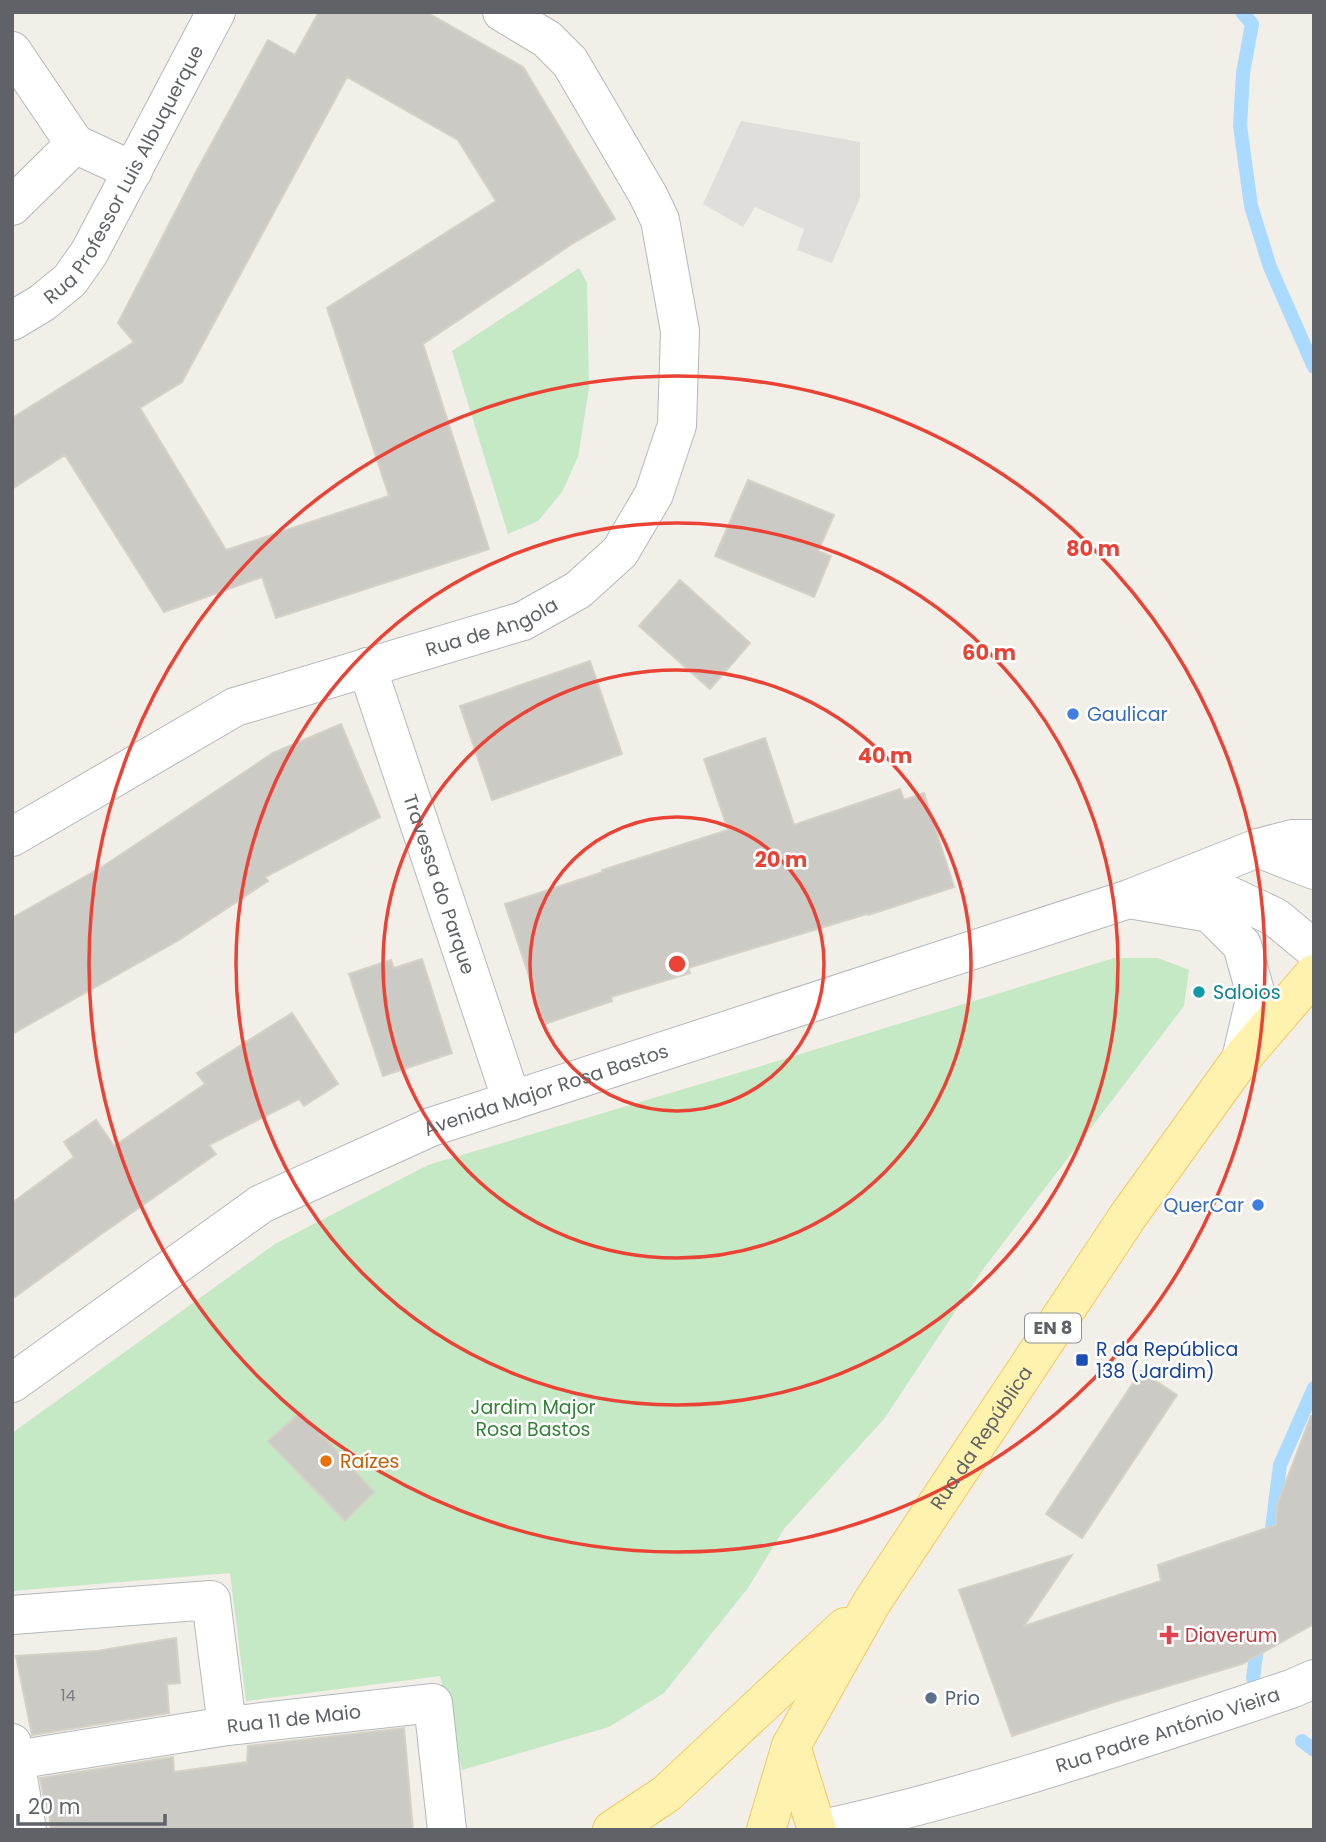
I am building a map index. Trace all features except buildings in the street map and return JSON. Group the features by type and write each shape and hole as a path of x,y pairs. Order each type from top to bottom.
{"main road":[{"name":"Rua da República","path":"766,1830 791,1746 872,1602 1128,1216 1241,1059 1314,975"},
{"path":"612,1830 666,1794 872,1602"},
{"path":"791,1746 818,1830"}],"street":[{"name":"Rua Professor Luis Albuquerque","path":"12,321 42,303 70,280 89,253 216,12"},
{"name":"Rua de Angola","path":"12,837 234,707 523,621 578,590 620,552 654,494 677,425 680,331 660,220 648,194 570,62 547,39 502,12"},
{"path":"12,51 75,144 133,171"},
{"path":"12,206 75,144"},
{"name":"Travessa do Parque","path":"367,667 512,1101"},
{"path":"1129,899 1258,848 1292,839 1314,839"},
{"path":"1258,848 1314,870"},
{"path":"1129,899 1209,887 1275,917 1314,949"},
{"path":"1129,899 1210,913 1242,945 1256,995 1241,1059"},
{"name":"Avenida Major Rosa Bastos","path":"12,1384 261,1204 431,1127 1129,899"},
{"name":"Rua 11 de Maio","path":"12,1615 211,1600 227,1726 433,1703 447,1830"},
{"name":"Rua Padre António Vieira","path":"818,1830 878,1817 1019,1778 1292,1689 1314,1679"},
{"path":"27,1830 14,1751 227,1726"},
{"name":"Rua Padre António Vieira","path":"940,1830 1019,1778"}],"shaded area":[{"path":"741,121 860,142 860,197 832,263 797,250 804,229 755,207 743,227 703,204"}],"green space":[{"path":"579,268 587,283 589,388 578,457 562,492 538,521 508,534 452,351"},
{"name":"Jardim Major Rosa Bastos","path":"1114,958 1158,958 1189,970 1184,1006 984,1268 884,1419 784,1529 748,1588 664,1693 609,1727 462,1770 440,1676 246,1701 230,1573 12,1591 12,1433 275,1244 428,1165"}],"waterway":[{"path":"1242,12 1252,24 1243,73 1240,126 1251,206 1270,267 1314,367"},
{"path":"1270,1544 1280,1465 1314,1388"},
{"path":"1253,1678 1258,1640"},
{"path":"1302,1741 1314,1750"}],"place":[{"name":"Gaulicar","path":"1073,714"},
{"name":"Saloios","path":"1199,992"},
{"name":"QuerCar","path":"1258,1205"},
{"name":"R da República 138 (Jardim)","path":"1082,1360"},
{"name":"Raízes","path":"326,1461"},
{"name":"Diaverum","path":"1169,1635"},
{"name":"Prio","path":"931,1698"}]}
